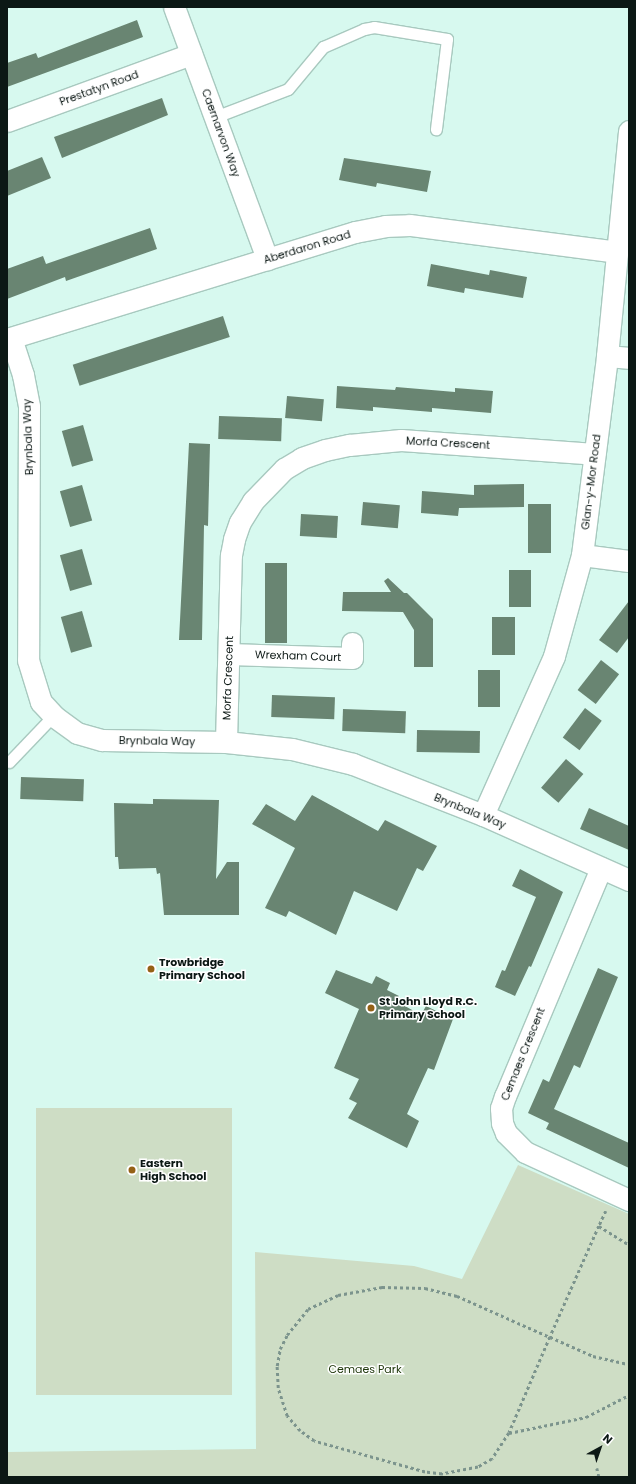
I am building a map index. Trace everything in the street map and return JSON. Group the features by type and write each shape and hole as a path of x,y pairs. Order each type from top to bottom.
{"street":[{"name":"Caernarvon Way","path":"174,7 267,259"},
{"name":"Prestatyn Road","path":"7,121 191,54"},
{"name":"Glan-y-Mor Road","path":"483,815 554,656 582,556 607,356 629,131"},
{"name":"Aberdaron Road","path":"9,339 355,232 385,226 410,225 617,252"},
{"name":"Brynbala Way","path":"9,339 23,375 29,406 28,660 41,702 54,716 78,733 102,740 226,742 292,749 353,764 483,815 629,880"},
{"path":"607,356 629,358"},
{"name":"Morfa Crescent","path":"226,742 231,555 240,522 268,482 284,469 302,458 349,444 401,440 594,454"},
{"path":"582,556 629,561"},
{"name":"Wrexham Court","path":"229,654 352,658 352,643"},
{"name":"Cemaes Crescent","path":"600,868 506,1096 502,1108 502,1123 515,1144 525,1152 629,1200"}],"lane":[{"path":"215,116 288,90 323,47 364,29 374,27 447,39 436,130"},
{"path":"9,762 54,716"}],"path":[{"path":"608,1205 550,1337 509,1433 492,1459 478,1467 442,1474 406,1469 314,1441 300,1431 287,1416 278,1388 277,1366 280,1349 296,1323 308,1309 322,1301 358,1290 382,1286 425,1288 457,1296 550,1337 593,1356 629,1364"},
{"path":"599,1226 629,1246"},
{"path":"509,1433 586,1417 629,1394"},
{"path":"597,1468 599,1477"}],"green space":[{"path":"36,1108 232,1108 232,1395 36,1395"},
{"name":"Cemaes Park","path":"518,1165 629,1214 629,1477 7,1477 7,1452 256,1449 255,1252 414,1266 462,1279"}],"building":[{"path":"137,20 143,37 7,87 7,63 36,53 38,58"},
{"path":"162,98 168,115 62,158 54,137"},
{"path":"42,157 51,178 7,196 7,171"},
{"path":"344,158 431,171 427,192 377,183 376,187 339,180"},
{"path":"150,228 157,249 66,281 65,277 7,299 7,269 43,256 46,264"},
{"path":"431,264 489,275 490,270 527,277 523,298 465,288 464,293 427,286"},
{"path":"223,316 230,337 80,386 73,365"},
{"path":"337,386 395,390 396,387 455,392 455,388 493,391 491,413 432,408 432,412 373,407 373,411 336,408"},
{"path":"287,396 324,399 322,421 285,418"},
{"path":"219,416 282,418 281,441 218,439"},
{"path":"83,425 93,461 72,467 62,431"},
{"path":"189,443 210,444 208,526 204,525 202,640 179,640"},
{"path":"524,484 524,507 459,508 458,516 421,513 422,491 474,495 474,485"},
{"path":"82,485 92,521 70,527 60,491"},
{"path":"363,502 400,505 398,528 361,525"},
{"path":"528,504 551,504 551,553 528,553"},
{"path":"301,514 338,516 337,538 300,536"},
{"path":"82,549 92,585 70,591 60,555"},
{"path":"265,563 287,563 287,643 265,643"},
{"path":"509,570 531,570 531,607 509,607"},
{"path":"388,578 404,593 407,593 433,619 433,667 414,667 414,630 403,612 342,611 343,592 391,592 384,581"},
{"path":"629,601 629,637 617,653 599,640"},
{"path":"82,611 92,647 71,653 61,617"},
{"path":"492,617 515,617 515,655 492,655"},
{"path":"601,660 619,674 596,704 578,690"},
{"path":"478,670 500,670 500,707 478,707"},
{"path":"272,695 335,697 334,719 271,717"},
{"path":"585,708 602,721 580,750 563,738"},
{"path":"343,709 406,711 405,733 342,731"},
{"path":"417,730 480,731 480,753 417,752"},
{"path":"566,759 583,774 558,803 541,788"},
{"path":"21,777 84,779 83,801 20,799"},
{"path":"312,795 378,831 385,820 437,846 423,871 417,868 397,911 354,891 336,935 289,911 286,917 265,908 295,848 252,824 266,804 295,821"},
{"path":"153,799 219,800 216,879 227,862 239,862 239,915 164,915 160,873 157,874 156,868 119,869 118,857 115,857 114,803 153,804"},
{"path":"589,808 629,826 629,850 580,829"},
{"path":"520,869 563,892 531,967 529,966 515,996 495,987 502,970 505,971 536,897 512,886"},
{"path":"598,968 618,977 580,1068 574,1065 554,1109 629,1143 629,1168 546,1129 549,1123 528,1113 543,1079 549,1082"},
{"path":"336,970 372,984 376,976 390,983 387,990 399,996 396,1001 421,1015 426,1006 453,1019 434,1070 428,1068 407,1114 419,1121 407,1148 348,1118 357,1103 349,1099 359,1079 334,1068 359,1009 325,993"}],"place":[{"name":"Trowbridge Primary School","path":"151,969"},
{"name":"St John Lloyd R.C. Primary School","path":"371,1008"},
{"name":"Eastern High School","path":"132,1170"}]}
